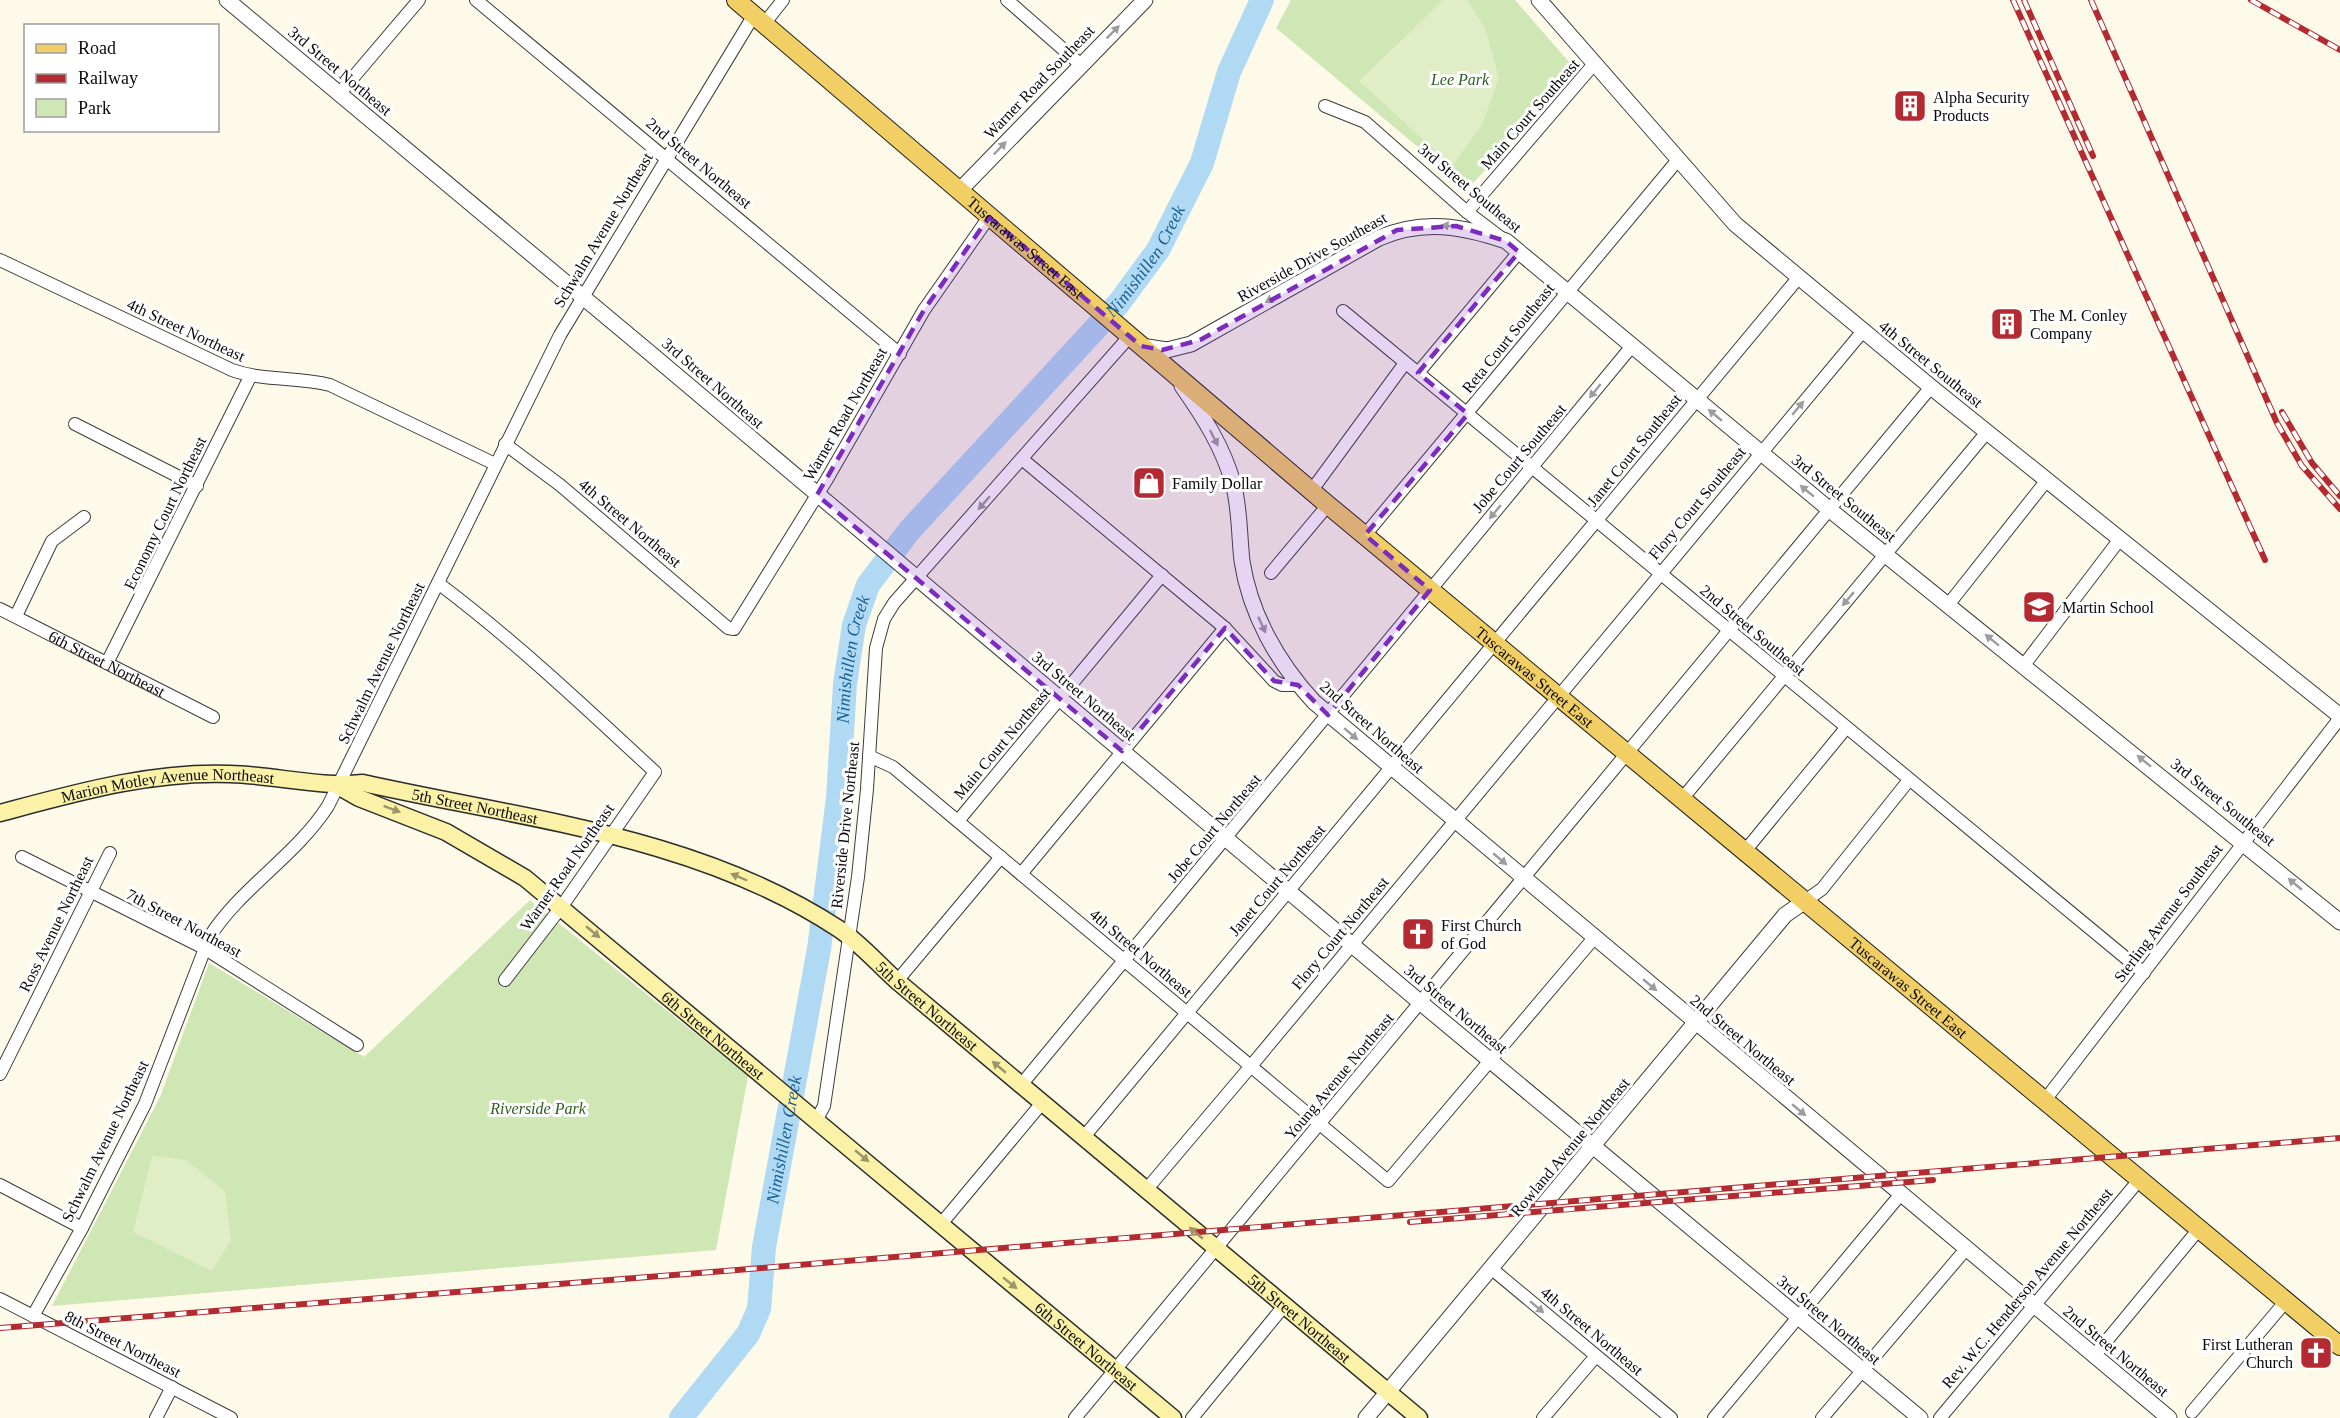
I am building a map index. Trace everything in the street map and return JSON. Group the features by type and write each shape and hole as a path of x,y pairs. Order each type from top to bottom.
{"main road":[{"name":"Tuscarawas Street East","path":"736,0 960,190 1079,295 1328,505 2340,1346"},
{"name":"Marion Motley Avenue Northeast","path":"0,813 109,786 169,776 288,777 338,786"},
{"name":"5th Street Northeast","path":"338,786 363,783 610,836 694,858 792,901 845,934 897,981 1419,1418"},
{"name":"6th Street Northeast","path":"338,786 359,798 418,820 473,846 525,878 562,906 1173,1418"}],"street":[{"name":"3rd Street Northeast","path":"227,0 582,296 1420,1003 1920,1418"},
{"path":"339,94 419,0"},
{"name":"2nd Street Northeast","path":"476,0 900,354"},
{"name":"Schwalm Avenue Northeast","path":"33,1316 145,1104 204,948 221,921 312,829 338,786 495,464 582,296 665,159 759,20 783,0"},
{"path":"1007,0 1080,64"},
{"name":"Warner Road Southeast","path":"960,190 1080,64 1145,0"},
{"name":"4th Street Southeast","path":"1539,0 1728,217 1863,332 2340,717"},
{"name":"Main Court Southeast","path":"1467,212 1594,64"},
{"name":"3rd Street Southeast","path":"1325,106 1365,122 1467,212 1506,241 1760,453 2340,922"},
{"name":"Reta Court Southeast","path":"1365,535 1677,161"},
{"name":"Warner Road Northeast","path":"732,630 817,495 924,310 989,217"},
{"name":"Riverside Drive Southeast","path":"1130,338 1167,350 1191,344 1397,230 1416,226 1447,225 1506,241"},
{"path":"1418,373 1519,252"},
{"name":"4th Street Northeast","path":"0,260 250,377 311,380 330,385 495,464"},
{"name":"Janet Court Southeast","path":"1494,643 1798,277"},
{"name":"2nd Street Southeast","path":"1343,311 2144,973"},
{"name":"Flory Court Southeast","path":"1559,696 1863,332"},
{"name":"Riverside Drive Northeast","path":"814,1116 824,1106 869,756 878,638 888,611 912,575 1022,459 1130,338"},
{"name":"Jobe Court Southeast","path":"1430,590 1632,346"},
{"path":"1312,490 1405,363"},
{"name":"2nd Street Northeast","path":"1171,372 1200,413 1224,459 1236,496 1242,561 1251,598 1272,646 1298,685 1328,715 1392,769 2169,1418"},
{"name":"Economy Court Northeast","path":"108,663 250,377"},
{"name":"Young Avenue Northeast","path":"1075,1418 1629,754 1931,387"},
{"path":"75,424 197,486"},
{"path":"1682,799 1987,432"},
{"name":"4th Street Northeast","path":"505,444 560,485 732,630"},
{"name":"2nd Street Northeast","path":"1022,459 1225,628 1274,681 1282,685 1298,685"},
{"path":"1948,605 2047,480"},
{"path":"1271,573 1328,505"},
{"path":"16,616 52,541 84,517"},
{"path":"2024,665 2120,539"},
{"name":"Main Court Northeast","path":"958,821 1162,575"},
{"name":"Warner Road Northeast","path":"438,583 482,616 554,678 655,772 562,906 505,980"},
{"name":"Jobe Court Northeast","path":"1021,1084 1430,590"},
{"name":"6th Street Northeast","path":"0,609 213,717"},
{"path":"1021,874 1225,628"},
{"name":"Janet Court Northeast","path":"1083,1137 1392,769 1494,643"},
{"name":"Flory Court Northeast","path":"1146,1190 1559,696"},
{"name":"Sterling Avenue Southeast","path":"2045,1100 2340,717"},
{"path":"1745,851 1846,728"},
{"name":"4th Street Northeast","path":"869,756 893,767 1388,1181 1490,1061"},
{"path":"1805,902 1822,889 1909,780"},
{"name":"Ross Avenue Northeast","path":"0,1074 110,853"},
{"name":"7th Street Northeast","path":"22,857 204,948 357,1045"},
{"path":"897,981 1001,857"},
{"name":"Rowland Avenue Northeast","path":"1366,1418 1697,1024 1785,915 1805,902"},
{"path":"1490,1061 1594,938"},
{"path":"941,1224 1042,1103"},
{"name":"Rev. W.C. Henderson Avenue Northeast","path":"1940,1418 2140,1179"},
{"path":"0,1185 82,1227"},
{"path":"1714,1418 1900,1195"},
{"path":"2094,1356 2199,1229"},
{"path":"1822,1418 1966,1249"},
{"name":"4th Street Northeast","path":"1492,1269 1671,1418"},
{"name":"8th Street Northeast","path":"0,1299 231,1418"},
{"path":"2192,1412 2286,1301"},
{"path":"1192,1418 1284,1306"},
{"path":"1543,1418 1596,1356"},
{"path":"156,1418 172,1387"}],"highlighted area":[{"path":"989,217 1141,346 1162,350 1200,340 1397,230 1456,226 1506,241 1519,252 1418,373 1468,414 1365,535 1430,590 1328,715 1298,685 1274,681 1225,628 1122,751 817,495 924,310"}],"green space":[{"name":"Lee Park","path":"1291,0 1515,0 1576,70 1468,189 1276,28"},
{"path":"1443,0 1467,0 1485,28 1499,78 1482,125 1452,166 1359,81"},
{"name":"Riverside Park","path":"530,900 748,1076 716,1250 52,1306 160,1097 209,963 364,1057"},
{"path":"152,1156 186,1160 225,1191 231,1240 212,1271 133,1232"}],"waterway":[{"name":"Nimishillen Creek","path":"681,1418 748,1334 759,1309 764,1247 819,949 838,798 845,684 854,625 868,585 909,531 1119,303 1158,250 1202,163 1229,72 1262,0"}],"railway":[{"path":"2013,0 2265,560"},
{"path":"2024,0 2093,156"},
{"path":"2091,0 2277,423 2302,466 2340,509"},
{"path":"2251,0 2340,50"},
{"path":"2282,412 2312,463 2340,496"},
{"path":"0,1328 737,1270 2340,1138"},
{"path":"1410,1222 1933,1180"}],"place":[{"name":"Alpha Security Products","path":"1910,106"},
{"name":"The M. Conley Company","path":"2007,324"},
{"name":"Family Dollar","path":"1149,483"},
{"name":"Martin School","path":"2039,607"},
{"name":"First Church of God","path":"1418,934"},
{"name":"First Lutheran Church","path":"2316,1353"}]}
